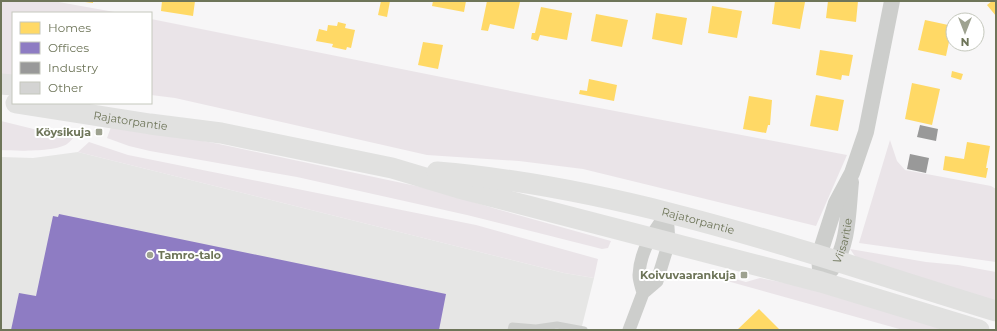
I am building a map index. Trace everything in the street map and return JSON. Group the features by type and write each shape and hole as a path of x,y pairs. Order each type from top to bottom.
{"main road":[{"path":"1,84 12,85"},
{"path":"1,102 12,103"},
{"name":"Rajatorpantie","path":"22,104 150,124 221,132 392,168 459,188 821,282 979,330"},
{"name":"Rajatorpantie","path":"121,104 157,112 221,132"},
{"name":"Rajatorpantie","path":"392,168 462,174 553,187 628,202 828,259 996,311"}],"street":[{"name":"Viisaritie","path":"821,282 828,259 844,242 852,173 866,132 892,1"},
{"path":"644,293 639,276 659,239 667,213"},
{"path":"629,330 644,293 657,281 659,239 667,213"}],"lane":[{"path":"510,330 512,326 538,329 557,325 584,330"}],"shaded area":[{"path":"1,1 53,1 114,12 12,12 12,79 1,77"},
{"path":"152,19 536,96 847,155 816,226 583,169 519,161 427,155 175,98 152,95"},
{"path":"1,121 58,135 74,137 67,144 61,147 45,150 1,150"},
{"path":"111,127 140,129 219,144 435,190 611,241 608,248 602,249 467,215 297,177 150,151 129,146 107,138"},
{"path":"890,140 897,161 905,170 991,186 996,189 996,262 859,243"},
{"path":"89,142 128,155 476,225 598,259 594,278 564,273 78,152"},
{"path":"78,152 564,273 594,278 581,330 1,330 1,157 33,158"},
{"path":"850,249 996,272 996,306 857,259"},
{"path":"728,277 746,282 760,278 806,287 949,330 903,330 727,281"}],"building: Homes":[{"path":"77,1 93,1 93,3"},
{"path":"162,1 195,1 193,16 161,11"},
{"path":"381,1 390,1 387,17 378,15"},
{"path":"433,1 466,1 464,12 432,6"},
{"path":"487,1 520,2 514,29 490,24 488,31 481,30"},
{"path":"775,1 805,2 800,29 772,24"},
{"path":"828,1 858,1 856,22 826,18"},
{"path":"992,1 996,1 996,16 987,5"},
{"path":"712,6 742,11 737,38 708,33"},
{"path":"541,7 572,13 567,40 540,35 538,41 531,39 532,33 535,33"},
{"path":"656,13 687,18 682,45 652,39"},
{"path":"596,14 628,20 622,47 591,41"},
{"path":"925,20 945,24 946,56 918,50"},
{"path":"338,22 346,24 345,28 355,30 351,48 347,47 346,50 332,47 333,44 316,41 319,29 327,31 328,25 337,26"},
{"path":"423,42 443,45 438,69 418,65"},
{"path":"820,50 853,55 849,76 842,75 841,80 816,75"},
{"path":"952,71 963,74 961,80 951,77"},
{"path":"589,79 617,85 614,101 579,94 580,90 587,91"},
{"path":"912,83 940,89 932,125 905,119"},
{"path":"816,95 844,100 838,131 810,126"},
{"path":"749,96 772,100 770,125 768,125 766,133 743,129"},
{"path":"967,142 990,146 986,168 988,168 986,178 943,170 945,156 964,159"},
{"path":"759,309 780,330 737,330"}],"building: Offices":[{"name":"Tamro-talo","path":"59,214 446,294 439,330 11,330 19,293 36,296 53,216 58,217"}],"building: Industry":[{"path":"920,125 938,129 936,141 917,137"},
{"path":"910,154 929,158 926,173 907,169"}],"building: Other":[{"path":"94,130 103,131 102,133 94,133"}],"place":[{"name":"Köysikuja","path":"99,132"},
{"name":"Tamro-talo","path":"150,255"},
{"name":"Koivuvaarankuja","path":"744,275"}]}
